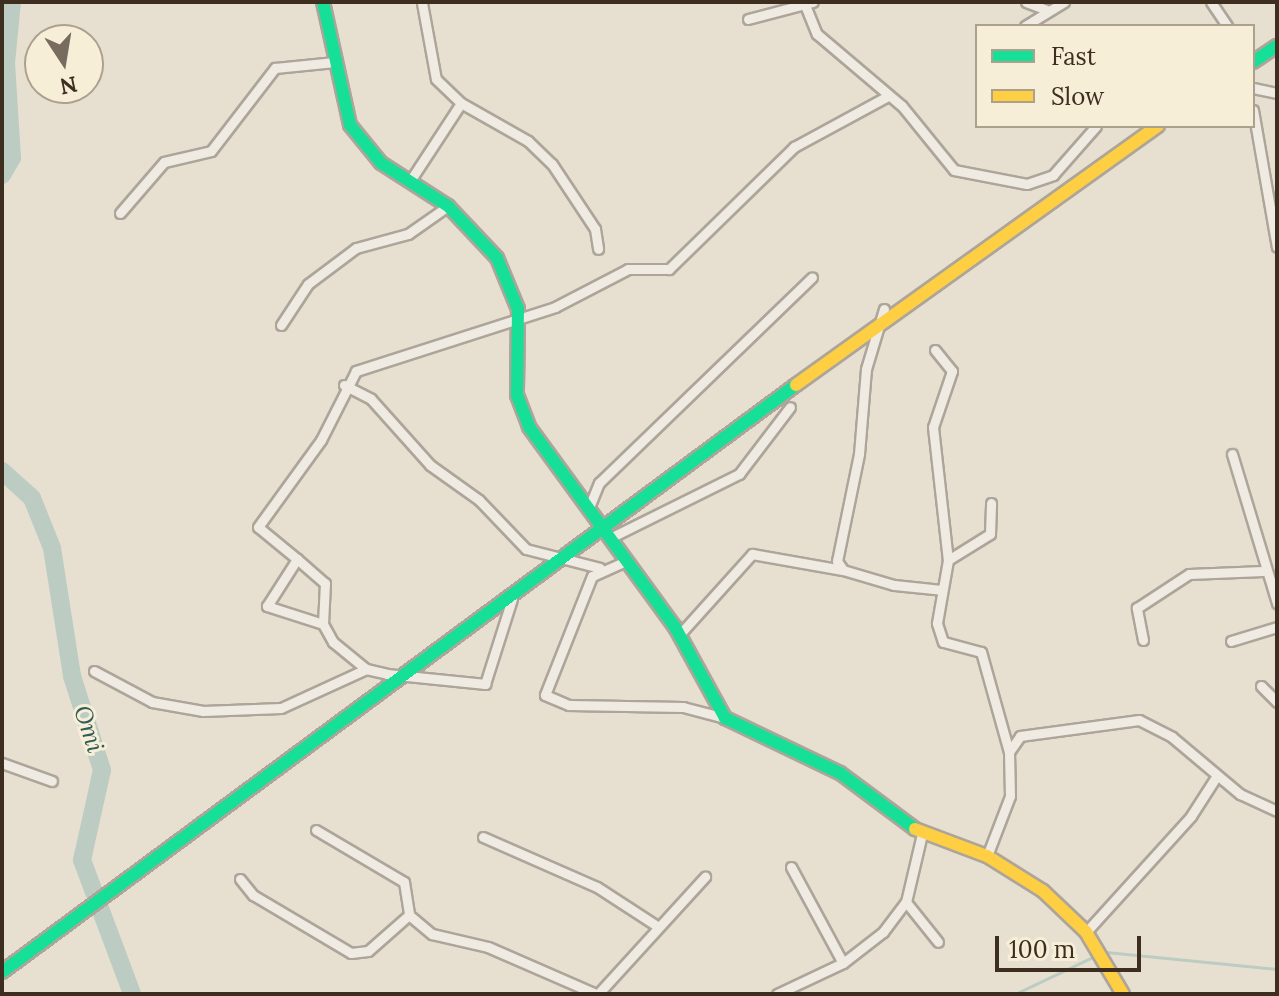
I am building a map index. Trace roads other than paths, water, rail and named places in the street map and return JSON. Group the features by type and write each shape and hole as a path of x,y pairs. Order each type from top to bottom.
{"main road":[{"path":"323,2 350,125 381,163 448,206 497,258 517,319 517,395 529,427 614,536 626,561 680,634 725,718 748,735 840,773 922,834 987,856 1043,891 1086,932 1123,994"},
{"path":"1255,61 1277,46"},
{"path":"2,972 1020,219 1155,128"}],"street":[{"path":"1026,2 1047,10"},
{"path":"1028,24 1064,2"},
{"path":"1211,2 1226,24"},
{"path":"422,3 436,79 461,103 528,141 552,164 595,229 598,249"},
{"path":"748,19 809,4 817,34 886,97 902,106 954,170 1004,184 1053,175 1087,128"},
{"path":"120,213 164,162 211,151 275,68 335,62"},
{"path":"1255,88 1277,93"},
{"path":"323,624 325,583 258,527 321,440 344,385 356,371 385,359 517,319 628,269 669,269 794,147 886,97"},
{"path":"410,181 461,103"},
{"path":"1255,121 1277,247"},
{"path":"281,325 308,284 349,253 408,234 448,206"},
{"path":"590,505 599,483 812,277"},
{"path":"843,570 838,544 859,454 866,369 884,309"},
{"path":"935,350 952,371 933,427 948,560 942,590 939,637 981,652 1009,752 1010,796 987,856"},
{"path":"344,385 371,399 430,465 479,500 526,549 566,564 600,568 626,561"},
{"path":"614,536 739,474 790,407"},
{"path":"1232,454 1263,571 1277,603"},
{"path":"948,560 990,534 991,503"},
{"path":"680,634 752,554 942,590"},
{"path":"297,559 267,606 323,624 366,669"},
{"path":"94,671 152,702 203,711 281,708 366,669 485,684 512,599 536,573 566,564"},
{"path":"600,568 568,624 545,695 569,705 683,707 725,718"},
{"path":"1143,640 1137,608 1189,574 1263,571"},
{"path":"1231,641 1277,627"},
{"path":"1261,686 1277,702"},
{"path":"1009,752 1020,736 1129,719 1172,737 1216,777 1277,811"},
{"path":"2,763 52,781"},
{"path":"1086,932 1191,816 1216,777"},
{"path":"316,830 404,882 409,915 432,934 488,947 597,994 705,877"},
{"path":"777,994 843,963 906,902 922,834"},
{"path":"483,837 597,887 657,926"},
{"path":"791,867 843,963"},
{"path":"240,879 253,895 351,953 368,951 409,915"},
{"path":"906,902 938,942"}],"waterway":[{"name":"Omi","path":"2,175 12,158 6,63 12,2"},
{"name":"Omi","path":"2,471 32,498 52,548 72,676 102,770 82,860 132,994"},
{"path":"1106,952 1277,969"},
{"path":"1015,994 1097,955"}]}
